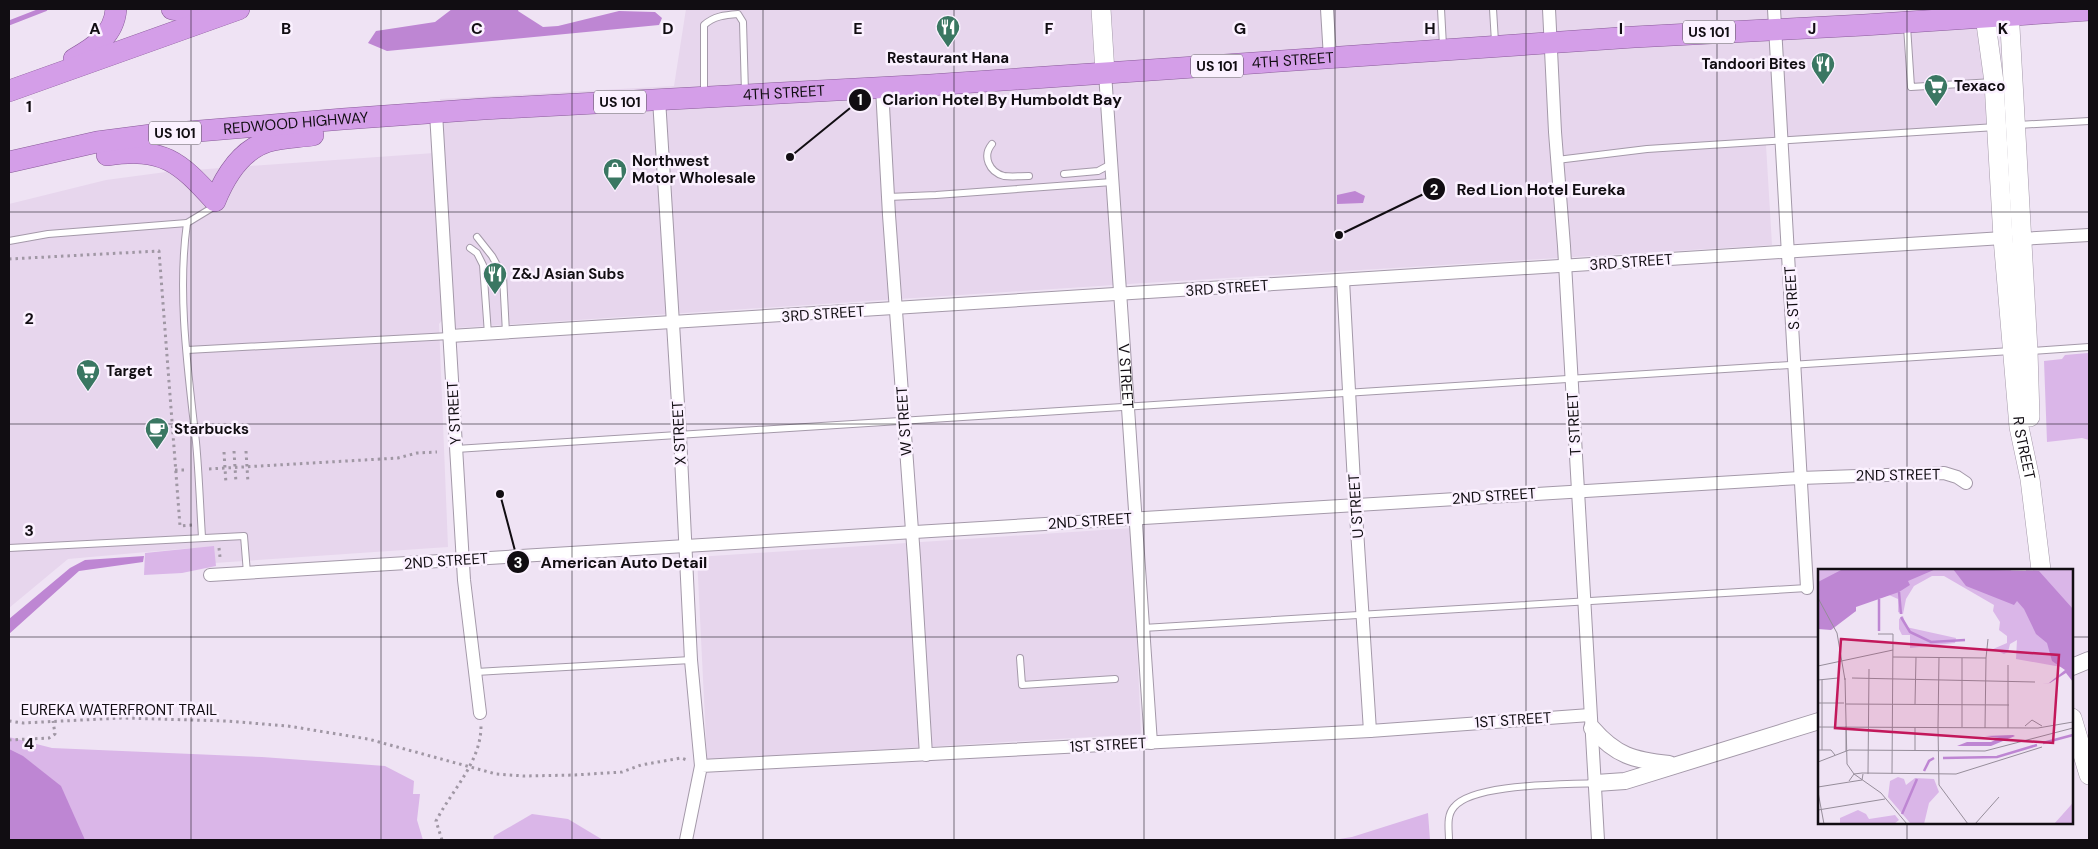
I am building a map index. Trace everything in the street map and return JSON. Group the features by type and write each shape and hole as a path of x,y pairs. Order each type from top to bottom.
{"highway":[{"path":"9,90 93,48 108,34 116,16 116,9"},
{"path":"172,9 192,12 226,9"},
{"path":"9,90 239,9"},
{"name":"4TH STREET","path":"436,113 882,88 1330,58 1550,42 1774,19 1907,22 1985,13 2089,10"},
{"name":"REDWOOD HIGHWAY","path":"9,162 70,148 151,135 436,113"},
{"path":"9,176 95,157 133,152 148,153 177,164 189,173 215,201 232,167 255,147 275,139 321,134 344,119"}],"main road":[{"name":"V STREET","path":"1102,9 1105,73"},
{"name":"R STREET","path":"2009,12 2006,126 2012,238 2030,478 2041,569"},
{"name":"R STREET","path":"1985,13 1994,82 2006,126"},
{"path":"2073,721 2089,775"}],"street":[{"path":"1327,9 1330,58"},
{"name":"T STREET","path":"1549,9 1598,840"},
{"name":"S STREET","path":"1774,19 1796,364 1800,478 1807,588"},
{"name":"V STREET","path":"1105,73 1150,743"},
{"name":"W STREET","path":"882,88 926,755"},
{"name":"X STREET","path":"659,99 680,436 691,660 701,766"},
{"name":"Y STREET","path":"436,113 462,559 480,713"},
{"name":"3RD STREET","path":"450,336 672,324 1119,294 2089,234"},
{"name":"U STREET","path":"1343,280 1370,731"},
{"name":"2ND STREET","path":"210,575 1578,490 1800,478 1944,473 1957,476 1966,483"},
{"path":"2073,667 2089,660"},
{"path":"1591,721 1609,747 1624,756 1674,765"},
{"name":"1ST STREET","path":"701,766 1591,721"},
{"path":"1596,783 1625,781 1818,721"},
{"path":"686,840 701,766"}],"lane":[{"path":"1441,9 1443,50"},
{"path":"1493,9 1495,46"},
{"path":"704,98 704,25 717,17 738,14 743,22 745,96"},
{"path":"1907,22 1911,87 1994,82"},
{"path":"1557,160 1647,149 2089,121"},
{"path":"992,144 989,148 987,159 998,174 1029,176"},
{"path":"1064,174 1098,172 1111,164"},
{"path":"888,197 1112,182"},
{"path":"9,241 48,234 187,223 215,207 215,201"},
{"path":"187,223 182,255 187,350 202,537"},
{"path":"477,237 492,256 503,276 506,333"},
{"path":"470,248 478,253 483,265 488,334"},
{"path":"187,350 450,336"},
{"path":"456,449 2089,347"},
{"path":"9,548 244,536 247,574"},
{"path":"1143,628 1807,588"},
{"path":"1020,658 1022,685 1115,678"},
{"path":"476,672 691,660"},
{"path":"1449,840 1448,818 1453,808 1462,800 1482,792 1596,783"}],"path":[{"path":"9,259 159,251 180,526 201,524"},
{"path":"246,451 248,483"},
{"path":"224,452 226,484"},
{"path":"234,452 236,483"},
{"path":"210,469 398,458 417,453 437,452"},
{"path":"218,536 220,557"},
{"path":"442,840 436,821 446,802 470,767 481,740 480,713"},
{"name":"EUREKA WATERFRONT TRAIL","path":"9,721 23,723 122,718 226,721 288,726 368,739 496,774 532,776 622,772 641,765 682,758 701,766"},
{"path":"9,740 49,738 55,734 53,722"}],"shaded area":[{"path":"452,9 519,9 518,11 543,27 558,26 619,11 655,12 662,18 659,25 387,51 368,43 376,31 435,22"},
{"path":"686,9 1977,9 1993,123 1766,145 1772,245 1129,284 455,328 440,99 674,86"},
{"path":"434,153 444,318 439,324 448,547 214,563 192,548 68,559 9,608 9,204 106,180 166,172"},
{"path":"1355,191 1365,196 1363,203 1337,204 1337,195"},
{"path":"2088,353 2089,440 2082,438 2047,442 2044,361 2062,359 2065,355"},
{"path":"1132,528 1141,734 707,760 697,557"},
{"path":"214,546 216,566 182,573 144,575 145,553"},
{"path":"144,556 143,562 79,571 9,634 9,619 70,568 85,560"},
{"path":"9,737 52,748 262,757 385,766 414,781 413,794 420,794 417,820 423,840 27,840 9,806"},
{"path":"9,749 23,756 61,786 85,840 9,840"},
{"path":"1428,813 1430,840 1333,840 1352,837"},
{"path":"532,814 568,819 603,840 493,840 494,836"}],"waterway":[{"path":"9,23 45,9"}],"place":[{"name":"Restaurant Hana","path":"948,48"},
{"name":"Tandoori Bites","path":"1823,85"},
{"name":"Texaco","path":"1936,107"},
{"name":"Clarion Hotel By Humboldt Bay","path":"790,157"},
{"name":"Northwest Motor Wholesale","path":"615,191"},
{"name":"Red Lion Hotel Eureka","path":"1339,235"},
{"name":"Z&J Asian Subs","path":"495,295"},
{"name":"Target","path":"88,392"},
{"name":"Starbucks","path":"157,450"},
{"name":"American Auto Detail","path":"500,494"}]}
